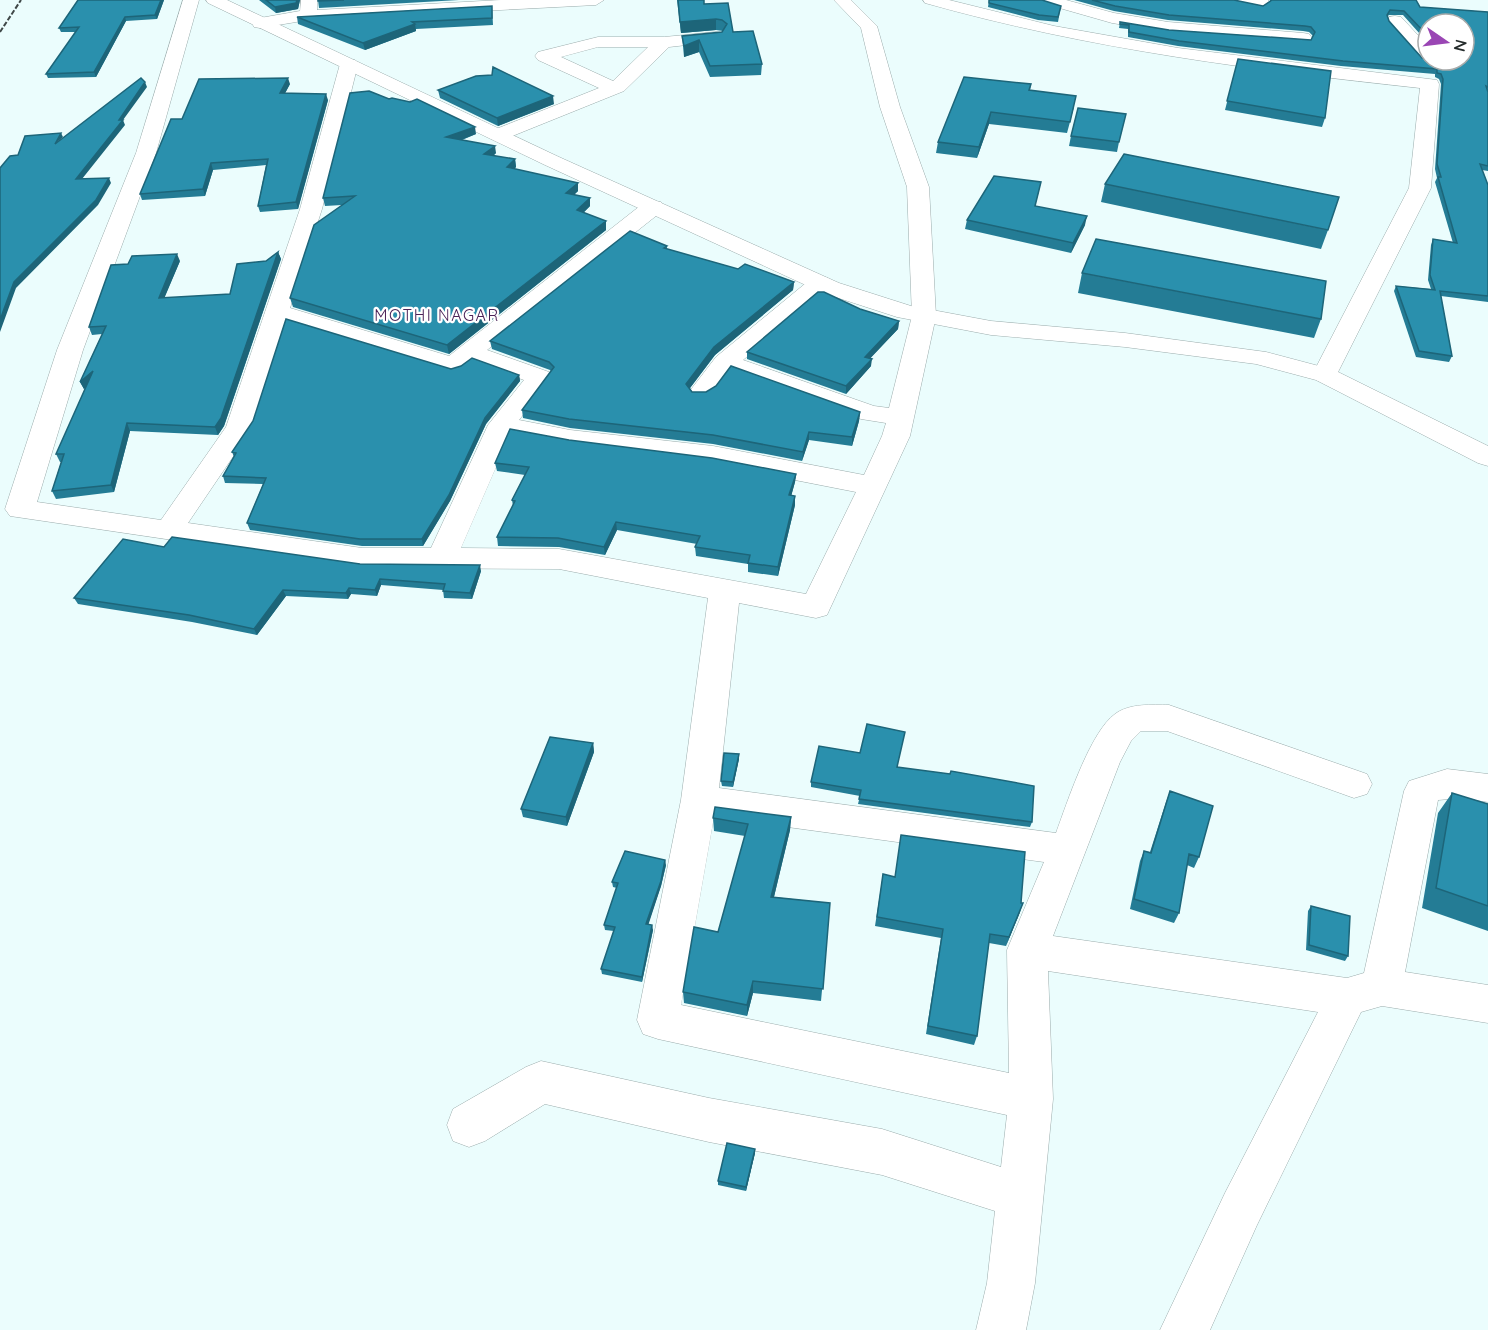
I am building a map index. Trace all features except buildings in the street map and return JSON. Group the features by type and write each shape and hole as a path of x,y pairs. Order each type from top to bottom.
{"street":[{"path":"191,0 146,153 70,350 20,509 362,558 559,559 816,607 896,436 924,316 918,187 890,107 869,26 842,0"},
{"path":"214,0 498,135 820,283 906,312 991,328 1125,340 1257,357 1325,375 1488,457"},
{"path":"260,22 309,7 596,0"},
{"path":"931,0 961,9 1099,40 1195,57 1430,84"},
{"path":"1037,0 1107,1"},
{"path":"1048,0 1112,18 1168,27 1302,38"},
{"path":"1240,0 1262,3"},
{"path":"1395,21 1416,44"},
{"path":"617,87 610,86 544,56 598,42 664,42 716,37"},
{"path":"498,135 617,87 664,42"},
{"path":"169,530 239,427 311,209 349,64"},
{"path":"1325,375 1420,189 1433,72"},
{"path":"277,312 453,365 653,207"},
{"path":"702,392 725,362 820,283"},
{"path":"442,558 501,425 540,377 470,352"},
{"path":"725,362 870,413 900,417"},
{"path":"501,425 570,438 713,455 873,486"},
{"path":"725,590 699,800 658,1020 1031,1099"},
{"path":"1001,1330 1011,1282 1031,1099 1028,950 1114,738 1127,723 1144,718 1169,718 1354,784"},
{"path":"1185,1330 1241,1209 1364,992 1422,791 1440,783 1460,782 1488,788"},
{"path":"699,800 1068,850"},
{"path":"1028,950 1364,992 1445,996 1488,1005"},
{"path":"469,1125 541,1082 709,1120 882,1152 1020,1196"}],"railway":[{"path":"0,32 21,0"}],"district":[{"name":"MOTHI NAGAR","path":"437,315"}]}
